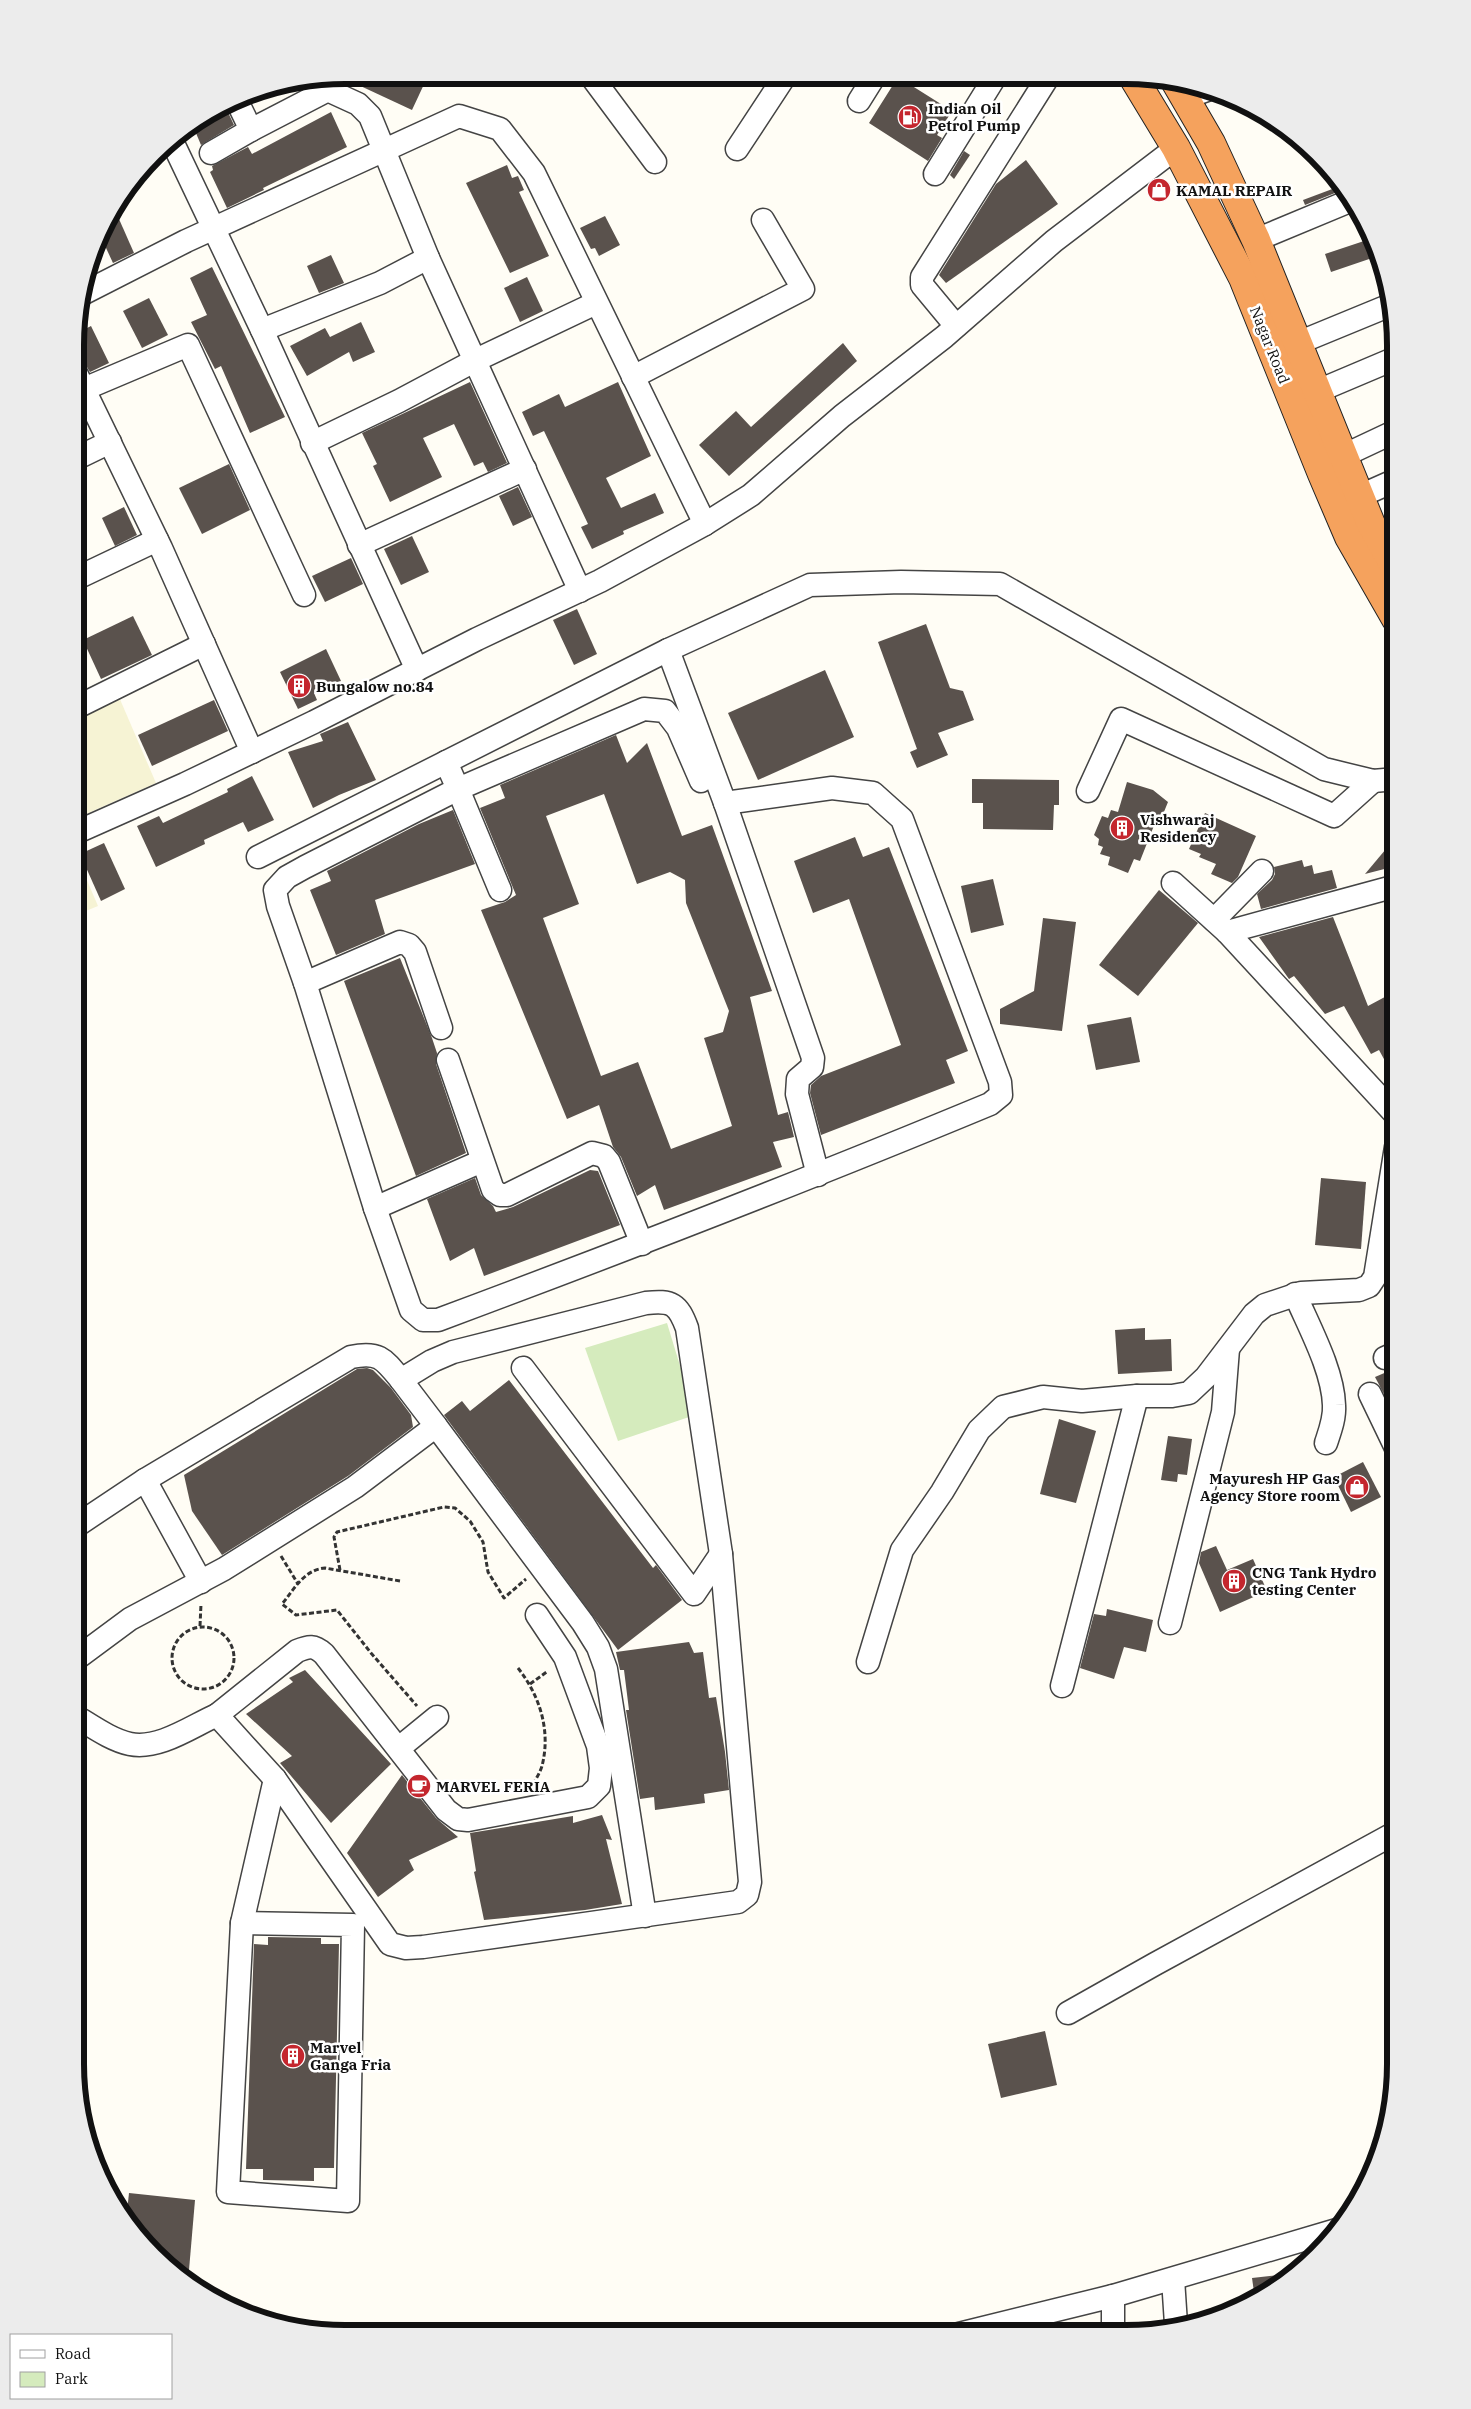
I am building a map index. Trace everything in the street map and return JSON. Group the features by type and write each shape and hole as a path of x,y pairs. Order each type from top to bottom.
{"highway":[{"name":"Nagar Road","path":"1137,84 1176,148 1244,278 1349,537 1387,603"},
{"name":"Nagar Road","path":"1190,92 1211,143 1256,240 1345,455 1371,524 1387,553"}],"street":[{"path":"597,84 655,162"},
{"path":"737,149 780,84"},
{"path":"859,101 869,84"},
{"path":"935,174 988,84"},
{"path":"956,326 922,285 922,278 1044,84"},
{"path":"211,154 319,86 358,104 370,116 428,258 580,591"},
{"path":"240,106 251,130"},
{"path":"90,290 214,229 459,116 500,129 534,173 705,524"},
{"path":"175,147 262,330 417,670"},
{"path":"84,829 252,752 580,591 705,524 751,495 842,416 956,326 1054,241 1176,148"},
{"path":"1256,240 1345,203"},
{"path":"633,377 803,289 764,220"},
{"path":"262,330 380,283 428,258"},
{"path":"312,442 399,401 476,360 596,303"},
{"path":"1298,343 1385,307"},
{"path":"84,381 188,345 304,594"},
{"path":"1318,391 1387,362"},
{"path":"84,388 157,540 252,752"},
{"path":"1345,455 1387,436"},
{"path":"84,455 110,442"},
{"path":"359,545 525,469"},
{"path":"1360,496 1387,484"},
{"path":"84,575 157,540"},
{"path":"258,857 668,650 810,585 901,582 1000,584 1324,769 1373,781 1387,780"},
{"path":"84,704 204,644"},
{"path":"668,650 725,803 813,1058 812,1067 798,1079 797,1094 818,1175"},
{"path":"725,803 832,788 873,794 902,819 1000,1082 1001,1095 990,1104 818,1175 642,1244 438,1320 423,1320 411,1310 375,1208 305,983 278,906 276,890 286,877 304,867 458,789 644,709 665,711 678,728 694,762 744,894"},
{"path":"1088,791 1121,719 1334,816 1373,781"},
{"path":"446,762 500,890"},
{"path":"1221,926 1262,871"},
{"path":"1173,883 1221,926 1387,1105"},
{"path":"1221,926 1387,888"},
{"path":"305,983 400,942 409,945 416,952 441,1028"},
{"path":"448,1060 493,1190 500,1195 507,1195 592,1154 604,1156 609,1162 642,1244"},
{"path":"375,1208 482,1161"},
{"path":"868,1662 902,1550 942,1492 979,1430 1003,1407 1043,1397 1082,1401 1137,1396 1172,1396 1189,1393 1206,1377 1254,1314 1265,1305 1295,1294 1314,1291 1358,1290 1369,1286 1375,1277 1387,1203"},
{"path":"1295,1294 1329,1376 1333,1393 1332,1422 1326,1443"},
{"path":"217,1715 275,1779 390,1944 406,1948 423,1947 738,1902 747,1895 750,1882 721,1554 687,1328 682,1314 675,1305 662,1301 646,1303 453,1352 432,1361 401,1380"},
{"path":"1170,1623 1223,1412 1228,1349"},
{"path":"84,1521 145,1480 351,1357 367,1354 380,1357 401,1380 436,1426 583,1623 598,1647 606,1669 646,1916"},
{"path":"523,1368 694,1594 721,1554"},
{"path":"1370,1394 1387,1429"},
{"path":"1062,1686 1137,1396"},
{"path":"84,1653 130,1619 201,1582 355,1487 436,1426"},
{"path":"145,1480 201,1582"},
{"path":"84,1721 111,1736 131,1744 156,1743 217,1715 297,1651 308,1647 316,1647 324,1654 399,1748 446,1810 458,1819 468,1820 588,1797 599,1786 601,1768 598,1746 565,1657 538,1615"},
{"path":"399,1748 437,1718"},
{"path":"242,1923 353,1925 348,2201 228,2192 242,1923 275,1779"},
{"path":"1068,2014 1163,1959 1387,1838"},
{"path":"995,2325 1113,2296 1325,2234"},
{"path":"1173,2279 1176,2320"},
{"path":"1113,2296 1114,2325"}],"path":[{"path":"340,1570 334,1537 337,1532 444,1508 455,1508 470,1521 483,1542 488,1572 504,1598 529,1577"},
{"path":"271,1540 298,1584"},
{"path":"400,1581 340,1570 314,1569 298,1584 282,1604 296,1615 337,1610 371,1653 420,1708 437,1718"},
{"path":"200,1626 210,1627 227,1637 232,1645 233,1667 220,1684 200,1689 189,1686 180,1680 174,1671 172,1651 182,1634 200,1626"},
{"path":"518,1668 530,1684 541,1707 544,1735 542,1767 531,1789"}],"shaded area":[{"path":"119,697 156,783 84,815 84,712"},
{"path":"84,873 98,906 84,912"}],"green space":[{"path":"667,1323 695,1415 618,1441 585,1348"}],"building":[{"path":"356,84 424,84 412,110"},
{"name":"Indian Oil Petrol Pump","path":"894,84 909,84 952,111 937,135 942,138 928,161 869,123"},
{"path":"228,112 234,125 201,145 195,131"},
{"path":"331,112 347,147 263,188 264,190 227,208 210,172 213,170 212,166 248,147 252,154"},
{"path":"964,151 970,155 954,179 950,175"},
{"path":"1026,160 1058,204 946,283 939,275 996,184"},
{"path":"507,165 512,178 518,176 524,190 519,192 549,256 510,273 466,183"},
{"path":"1335,188 1337,192 1305,205 1303,200"},
{"path":"605,216 620,245 599,256 595,248 591,249 580,228"},
{"path":"119,219 134,253 113,263 104,244 115,221"},
{"path":"1365,241 1372,258 1331,272 1325,254"},
{"path":"331,255 344,283 319,293 307,266"},
{"path":"212,267 285,417 250,433 221,366 215,369 191,322 207,315 190,278"},
{"path":"527,277 543,311 520,322 504,288"},
{"path":"149,298 168,335 142,348 123,311"},
{"path":"361,322 375,352 353,362 349,352 307,376 290,346 325,328 330,337"},
{"path":"91,326 109,363 90,372 84,364 84,330"},
{"path":"843,343 857,361 729,476 699,445 736,411 751,427"},
{"path":"470,382 507,463 488,472 483,462 474,466 454,424 423,438 442,477 390,502 373,466 377,464 362,433"},
{"path":"618,382 651,456 606,478 621,508 655,493 664,513 623,531 624,534 592,549 581,527 588,524 544,431 533,436 522,412 559,394 565,407"},
{"path":"229,464 250,510 202,534 179,488"},
{"path":"518,487 532,517 513,526 499,496"},
{"path":"124,507 137,535 115,546 102,518"},
{"path":"412,536 429,572 401,585 384,549"},
{"path":"351,558 363,584 325,602 312,576"},
{"path":"577,609 597,654 574,665 553,620"},
{"path":"133,616 152,655 101,679 84,640"},
{"path":"926,624 950,688 963,691 974,720 938,733 948,755 917,768 910,752 917,749 878,642"},
{"path":"326,649 341,681 314,693 317,700 298,709 280,672"},
{"path":"825,670 854,737 758,780 728,713"},
{"path":"214,700 228,731 152,766 138,735"},
{"path":"348,722 376,780 313,808 288,752 323,741 320,734"},
{"path":"616,735 627,763 647,743 682,836 712,825 772,991 750,997 778,1115 788,1112 794,1137 773,1142 782,1167 664,1210 655,1185 637,1196 621,1157 613,1147 599,1105 567,1119 481,910 505,902 516,895 480,808 505,798 500,785","holes":["604,794 637,884 670,872 685,880 686,903 729,1011 723,1032 704,1038 732,1126 671,1149 638,1062 601,1076 543,918 579,904 546,816"]},
{"path":"252,776 274,820 248,832 243,822 204,840 205,844 156,867 137,826 159,816 163,823 228,792 227,789"},
{"path":"972,779 1059,780 1059,805 1054,805 1053,830 983,829 983,803 972,803"},
{"name":"Vishwaraj Residency","path":"1127,782 1153,790 1168,802 1159,824 1155,823 1140,861 1134,859 1128,873 1108,865 1110,857 1100,854 1103,847 1098,845 1099,839 1094,835 1102,816 1108,818 1111,810 1118,812"},
{"path":"453,810 475,864 375,900 385,934 336,955 310,890 331,881 327,871 419,824"},
{"path":"1205,813 1256,836 1238,877 1232,883 1211,874 1216,864 1199,857 1201,854 1189,849"},
{"path":"855,837 863,857 889,847 968,1051 946,1060 955,1083 821,1135 810,1093 811,1085 821,1076 901,1045 849,899 813,913 794,861"},
{"path":"104,843 125,889 101,901 84,863 84,852"},
{"path":"1387,848 1387,868 1365,874"},
{"path":"1302,860 1304,867 1312,865 1314,874 1332,870 1337,888 1261,909 1257,894 1272,880 1275,874 1274,867"},
{"path":"993,879 1004,925 971,933 961,886"},
{"path":"1159,890 1198,923 1138,996 1099,965"},
{"path":"1333,917 1368,1006 1387,996 1387,1065 1379,1050 1371,1054 1344,1006 1325,1014 1294,976 1289,979 1259,937"},
{"path":"1043,918 1076,922 1062,1031 1000,1024 1000,1009 1034,991"},
{"path":"400,958 432,1038 437,1053 436,1064 466,1153 416,1176 344,981"},
{"path":"1131,1017 1140,1062 1096,1070 1087,1025"},
{"path":"590,1170 598,1171 620,1225 484,1276 474,1248 450,1261 427,1199 475,1178 481,1195 493,1206 496,1212 513,1207"},
{"path":"1321,1178 1366,1182 1361,1249 1315,1245"},
{"path":"1145,1328 1145,1340 1171,1339 1172,1371 1118,1374 1115,1330"},
{"path":"367,1368 373,1370 391,1388 411,1415 413,1427 348,1476 222,1555 192,1511 184,1475 357,1369"},
{"path":"1387,1372 1387,1395 1385,1396 1375,1377"},
{"path":"509,1380 653,1568 656,1565 682,1600 618,1650 444,1415 462,1401 470,1411"},
{"path":"1059,1419 1096,1431 1076,1503 1040,1494"},
{"path":"1168,1436 1192,1439 1187,1475 1178,1474 1177,1482 1161,1480"},
{"name":"Mayuresh HP Gas Agency Store room","path":"1363,1462 1381,1497 1351,1512 1334,1477"},
{"name":"CNG Tank Hydro testing Center","path":"1216,1546 1227,1570 1253,1559 1267,1591 1220,1612 1199,1563 1201,1552"},
{"path":"1107,1609 1153,1620 1146,1652 1124,1647 1114,1679 1080,1668 1094,1614 1106,1616"},
{"path":"689,1642 694,1653 703,1652 709,1698 716,1697 729,1790 704,1794 705,1803 655,1810 654,1797 640,1799 626,1710 629,1710 624,1670 620,1670 616,1652"},
{"path":"305,1670 391,1764 331,1823 280,1763 292,1756 246,1714 293,1682 289,1678"},
{"path":"402,1775 436,1818 458,1837 409,1860 414,1870 378,1897 347,1853"},
{"path":"602,1815 612,1840 606,1839 622,1904 585,1910 484,1920 474,1872 476,1871 470,1833 573,1816 573,1823"},
{"name":"Marvel Ganga Fria","path":"268,1937 321,1938 321,1944 339,1944 334,2168 314,2168 314,2181 263,2180 263,2169 246,2169 254,1944 268,1945"},
{"path":"1045,2031 1057,2085 1001,2098 988,2044"},
{"path":"129,2193 195,2200 189,2270 184,2270 160,2249 127,2208"},
{"path":"1280,2275 1254,2292 1252,2278"}],"place":[{"name":"Indian Oil Petrol Pump","path":"910,117"},
{"name":"KAMAL REPAIR","path":"1159,190"},
{"name":"Bungalow no.84","path":"299,686"},
{"name":"Vishwaraj Residency","path":"1122,828"},
{"name":"Mayuresh HP Gas Agency Store room","path":"1357,1487"},
{"name":"CNG Tank Hydro testing Center","path":"1234,1581"},
{"name":"MARVEL FERIA","path":"419,1786"},
{"name":"Marvel Ganga Fria","path":"293,2056"}]}
